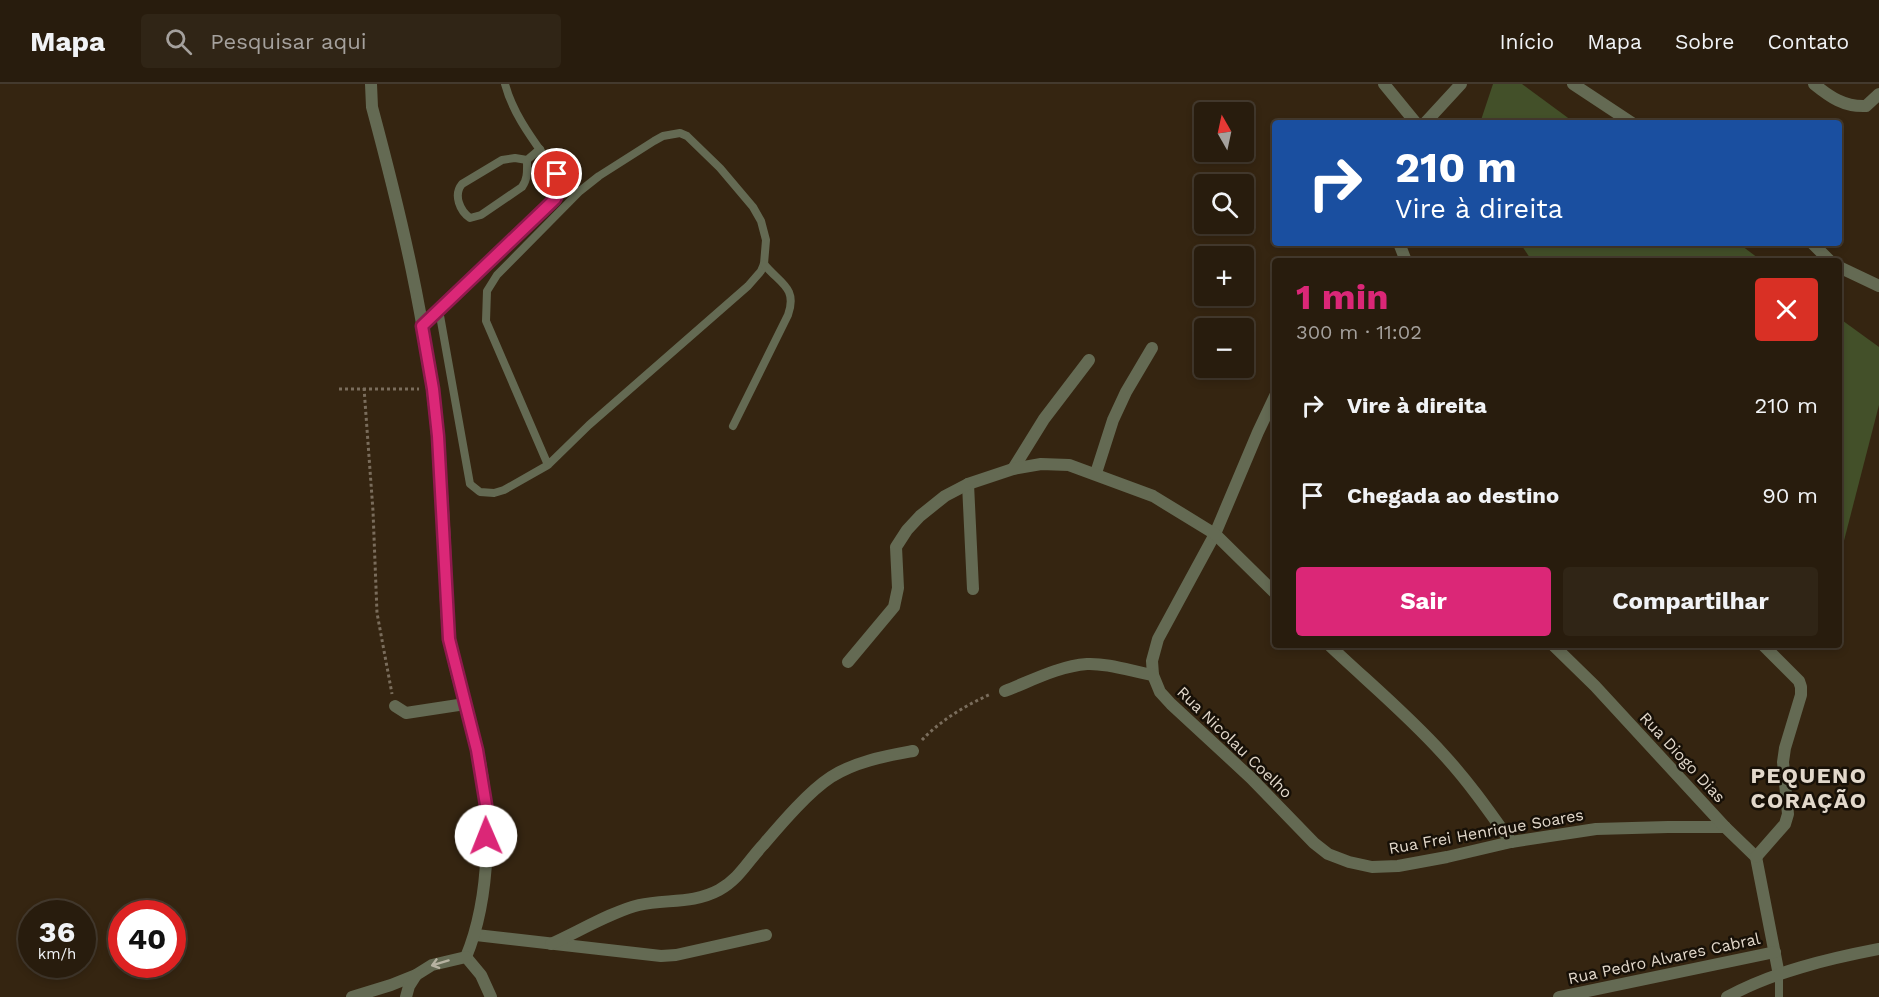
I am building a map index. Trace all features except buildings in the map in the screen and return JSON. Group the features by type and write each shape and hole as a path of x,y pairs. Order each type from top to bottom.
{"street":[{"path":"371,84 372,107 408,246 433,389 445,544 449,639 477,750 487,811 486,869 476,934 466,957"},
{"path":"1384,84 1414,120"},
{"path":"1428,120 1461,84"},
{"path":"1573,84 1627,120"},
{"path":"1814,84 1840,103 1854,107 1866,106 1879,94"},
{"path":"1815,246 1827,258"},
{"path":"1842,268 1879,285"},
{"path":"1096,473 1113,420 1126,392 1152,348"},
{"path":"1014,469 1044,419 1089,360"},
{"path":"1005,691 1053,672 1086,664 1153,675 1152,661 1158,639 1215,534 1272,402"},
{"path":"848,662 894,607 898,588 896,547 920,516 945,496 968,484 1014,469 1041,464 1069,465 1154,496 1215,534 1272,590"},
{"path":"968,484 973,589"},
{"path":"1332,648 1443,753 1473,789 1511,842"},
{"name":"Rua Diogo Dias","path":"1556,648 1595,686 1725,827 1756,857"},
{"path":"1766,648 1799,681 1801,687 1801,695 1783,762 1788,814 1785,824 1756,857 1779,975"},
{"name":"Rua Nicolau Coelho","path":"1153,675 1160,692 1171,704 1328,854"},
{"path":"395,706 406,713 465,704"},
{"path":"551,944 623,910 697,899 733,882 778,828 831,777 877,758 914,751"},
{"name":"Rua Frei Henrique Soares","path":"1328,854 1372,867 1398,866 1511,842 1596,829 1725,827"},
{"path":"476,934 668,956 766,935"},
{"path":"1727,997 1779,975 1848,955 1879,949"},
{"name":"Rua Pedro Alvares Cabral","path":"1559,997 1776,952"},
{"path":"352,997 416,975 432,965 466,957"},
{"path":"466,957 481,975 491,997"},
{"path":"406,997 409,986 416,975"}],"lane":[{"path":"422,326 560,192 561,181 522,123 507,95 505,84"},
{"path":"439,310 470,484 480,492 494,493 504,490 548,465 589,425 748,286 764,264 766,240 761,221 753,207 720,168 687,135 673,134 654,141 580,191 497,275 487,291 486,321 548,465"},
{"path":"527,160 527,176 522,187 481,215 470,218 466,216 457,195 462,184 502,160 515,158 527,160 540,149"},
{"path":"733,426 788,315 792,301 791,294 764,264"},
{"path":"1779,975 1779,997"}],"path":[{"path":"364,388 373,511 377,613 395,706"},
{"path":"339,389 433,389"},
{"path":"914,751 936,728 973,702 1005,691"}],"green space":[{"path":"1493,84 1522,84 1571,120 1481,120"},
{"path":"1522,246 1742,246 1758,258 1530,258"},
{"path":"1842,320 1879,347 1879,405 1842,548"}],"district":[{"name":"PEQUENO CORAÇÃO","path":"1809,788"}],"route":[{"path":"486,836 487,811 477,750 449,639 438,436 433,389 422,326 555,199 561,187 557,174"}]}
